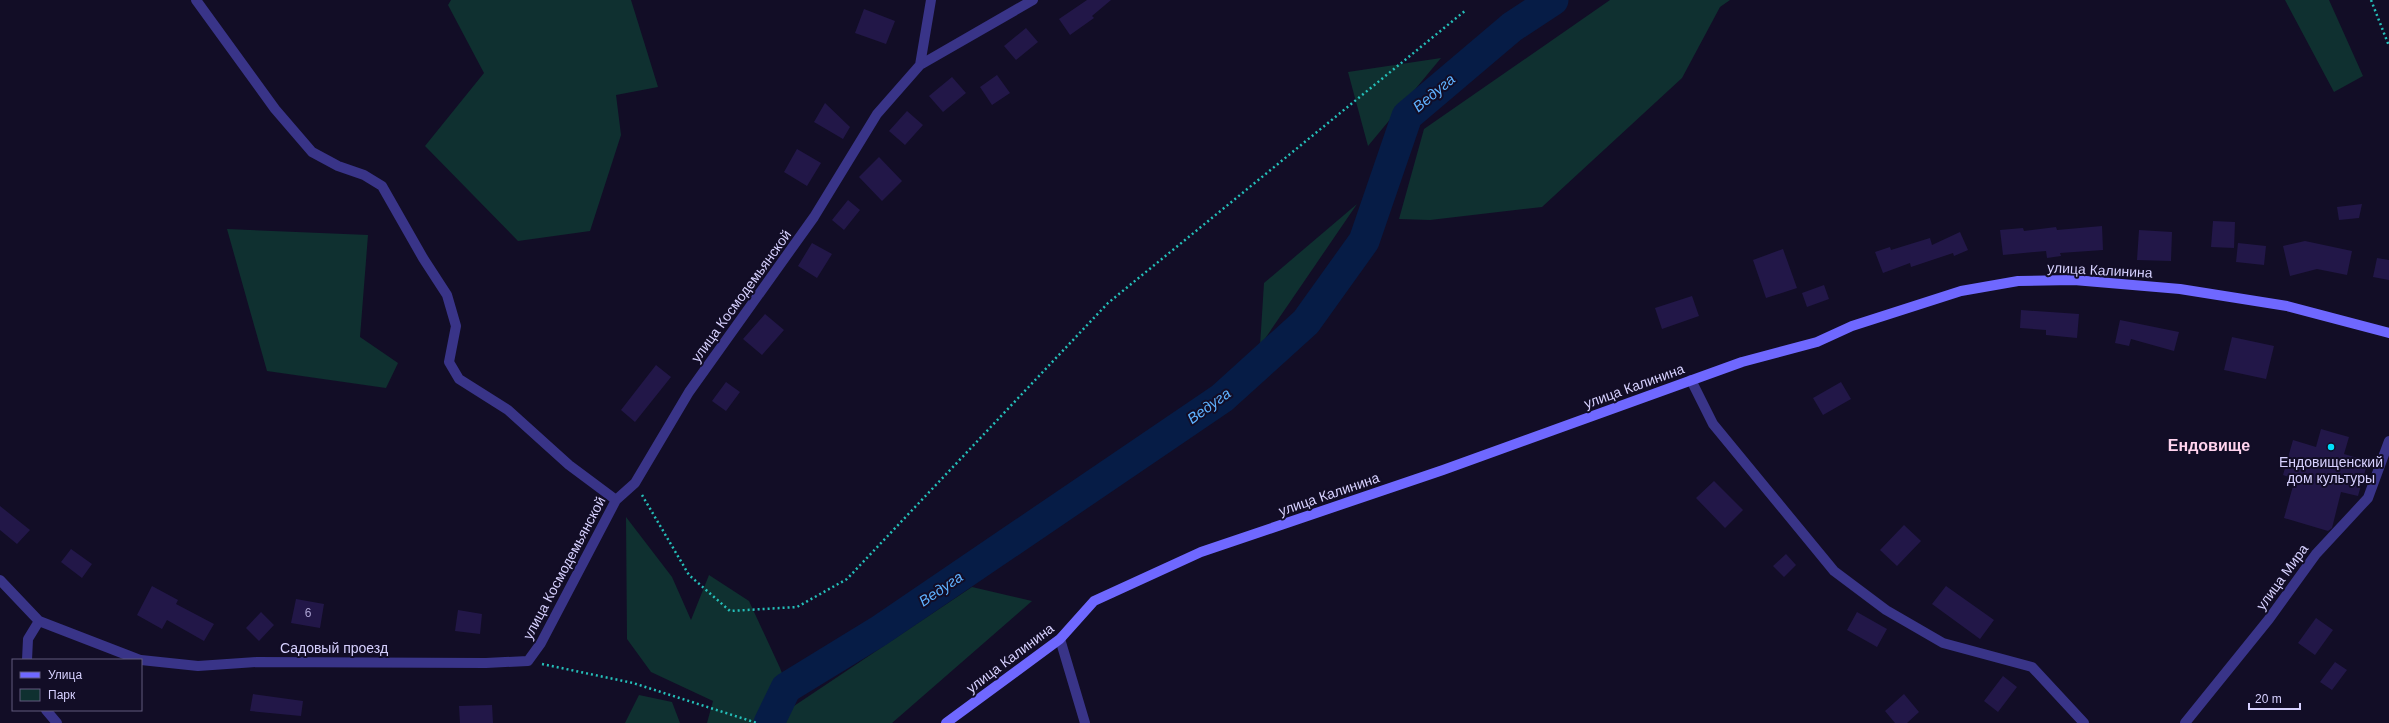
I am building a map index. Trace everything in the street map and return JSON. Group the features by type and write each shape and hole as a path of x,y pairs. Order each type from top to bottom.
{"street":[{"path":"196,0 275,109 312,152 338,166 364,175 382,186 423,258 447,295 456,326 449,362 459,379 508,410 569,465 616,500"},
{"path":"920,65 931,0"},
{"name":"улица Космодемьянской","path":"528,661 541,643 616,500 635,483 689,392 814,217 877,114 920,65 1033,0"},
{"name":"улица Калинина","path":"946,723 1060,639 1094,601 1200,552 1443,470 1742,362 1817,342 1852,326 1961,291 2018,281 2074,280 2180,289 2287,306 2389,333"},
{"path":"1691,380 1713,424 1834,571 1886,610 1943,643 2032,668 2084,723"},
{"name":"улица Мира","path":"2185,723 2269,619 2316,554 2368,498 2389,441"},
{"name":"Садовый проезд","path":"0,580 39,621 138,659"},
{"path":"27,659 28,639 39,621"},
{"path":"1060,639 1085,723"},
{"name":"Садовый проезд","path":"142,660 198,666 257,662 486,663 528,661"},
{"path":"47,711 57,723"}],"path":[{"path":"2371,0 2389,46"},
{"path":"635,483 690,575 730,611 797,607 847,579 1108,303 1466,10"},
{"path":"528,661 634,683 750,719 757,723"}],"green space":[{"path":"451,0 631,0 658,87 616,95 621,135 590,231 518,241 425,146 484,73 448,5"},
{"path":"1610,0 1730,0 1720,7 1682,78 1542,207 1430,220 1399,219 1424,129"},
{"path":"2285,0 2329,0 2363,76 2334,92"},
{"path":"1441,58 1368,146 1348,72"},
{"path":"1357,204 1260,346 1264,283"},
{"path":"227,229 368,235 360,337 398,363 386,388 267,371"},
{"path":"626,517 672,577 691,620 709,575 749,601 780,668 794,706 972,587 1032,601 892,723 707,723 713,701 651,672 627,639"},
{"path":"639,695 672,702 680,723 625,723"}],"building":[{"path":"1087,0 1111,0 1092,16 1094,18 1070,35 1059,19"},
{"path":"864,9 895,21 886,44 855,33"},
{"path":"1026,28 1038,42 1016,60 1004,46"},
{"path":"997,75 1010,93 992,105 980,87"},
{"path":"952,77 966,93 943,112 929,96"},
{"path":"825,103 850,127 843,139 814,122"},
{"path":"907,111 923,125 905,145 889,131"},
{"path":"797,149 821,163 807,186 784,172"},
{"path":"879,157 902,181 882,201 859,177"},
{"path":"848,200 860,210 844,230 832,220"},
{"path":"2362,204 2359,218 2339,220 2337,207"},
{"path":"2213,221 2235,222 2234,248 2211,247"},
{"path":"2102,226 2103,250 2060,253 2061,256 2047,258 2046,251 2003,255 2000,230 2023,228 2024,231 2056,227 2057,230"},
{"path":"2139,230 2172,232 2171,261 2137,260"},
{"path":"1960,232 1968,250 1954,256 1953,253 1911,267 1910,263 1883,273 1875,252 1890,247 1891,250 1930,238 1932,245"},
{"path":"2305,241 2352,251 2347,275 2317,269 2290,276 2283,246"},
{"path":"812,243 832,254 817,278 798,266"},
{"path":"2238,243 2266,246 2264,265 2236,262"},
{"path":"1783,249 1797,288 1766,298 1753,260"},
{"path":"2377,258 2389,260 2389,280 2373,277"},
{"path":"1824,285 1829,299 1807,307 1802,293"},
{"path":"1692,296 1699,316 1662,329 1655,308"},
{"path":"2021,310 2079,314 2077,338 2046,335 2046,330 2020,328"},
{"path":"765,314 784,330 762,355 743,339"},
{"path":"2120,320 2179,332 2174,351 2131,339 2129,346 2115,343"},
{"path":"2232,337 2274,346 2266,379 2224,370"},
{"path":"656,365 671,377 635,422 621,410"},
{"path":"726,382 740,392 726,411 712,401"},
{"path":"1841,382 1851,399 1823,415 1813,398"},
{"path":"2321,429 2349,437 2344,454 2368,461 2358,496 2341,492 2332,528 2328,531 2284,518 2295,479 2283,475 2293,440 2316,447"},
{"path":"1714,481 1743,510 1725,528 1696,498"},
{"path":"0,506 30,530 17,544 0,530"},
{"path":"1904,525 1921,541 1897,566 1880,550"},
{"path":"71,549 92,564 82,578 61,562"},
{"path":"1786,554 1796,565 1784,577 1773,566"},
{"path":"152,586 178,600 176,604 214,624 204,641 167,620 162,629 137,615"},
{"path":"1946,586 1994,620 1980,639 1932,604"},
{"path":"296,599 324,604 320,628 291,623"},
{"path":"458,610 482,614 480,634 455,631"},
{"path":"261,612 274,625 259,641 246,628"},
{"path":"1857,612 1887,629 1877,647 1847,630"},
{"path":"2316,618 2333,630 2315,655 2298,643"},
{"path":"2335,662 2347,670 2332,690 2320,682"},
{"path":"2003,676 2017,687 1998,712 1984,701"},
{"path":"253,694 303,701 301,716 250,711"},
{"path":"1904,694 1919,712 1907,723 1895,723 1885,711"},
{"path":"492,705 493,723 460,723 459,706"}],"waterway":[{"name":"Ведуга","path":"769,723 786,688 879,631 1222,398 1306,322 1364,241 1407,116 1512,27 1553,0"}],"place":[{"name":"Ендовищенский дом культуры","path":"2331,447"}],"district":[{"name":"Ендовище","path":"2209,445"}]}
